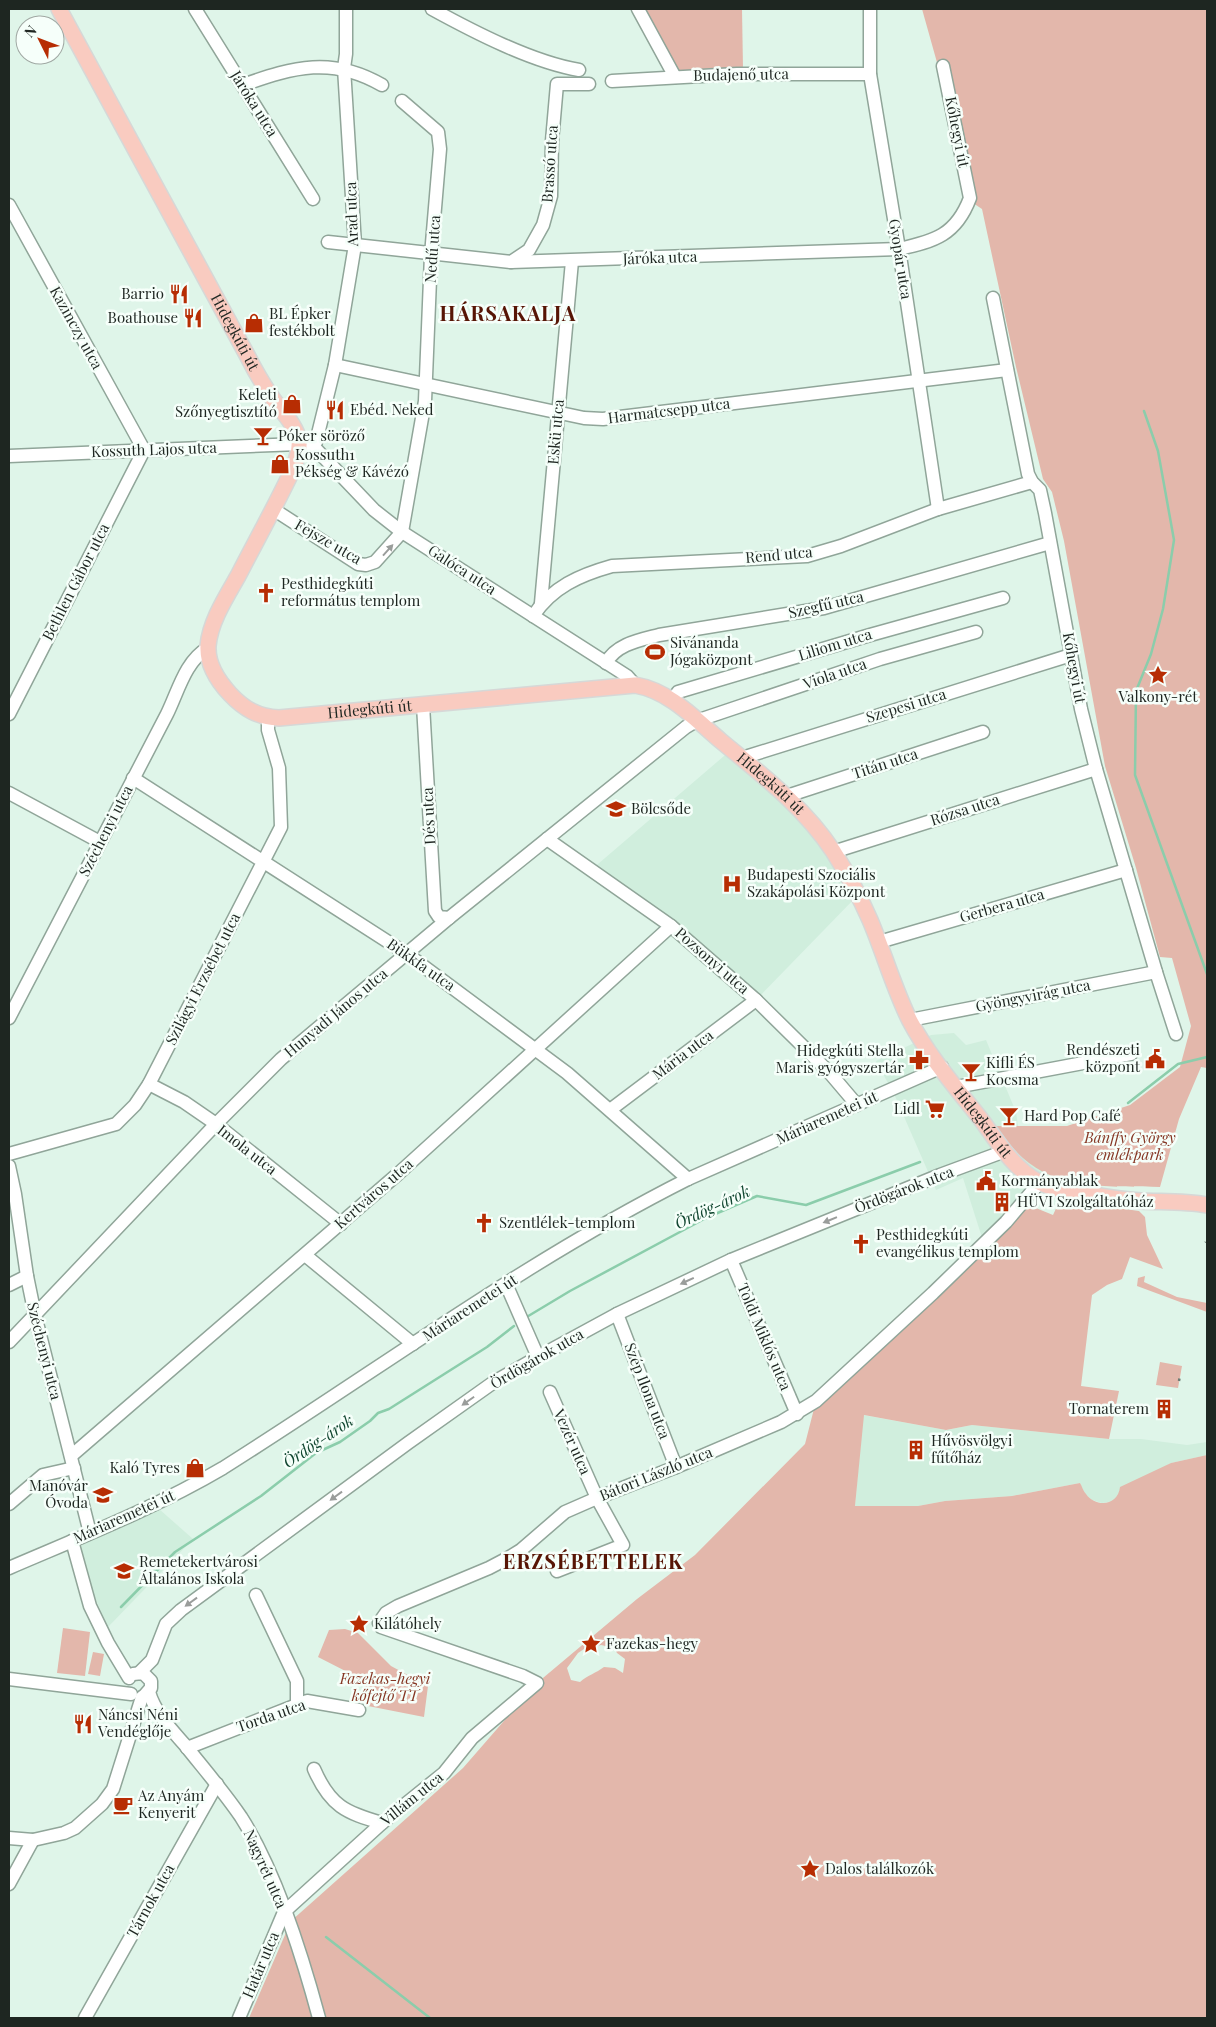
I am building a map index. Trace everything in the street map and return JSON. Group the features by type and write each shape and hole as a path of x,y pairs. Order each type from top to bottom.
{"main road":[{"name":"Hidegkúti út","path":"59,9 247,356 270,394 306,445"},
{"path":"208,648 217,616 273,509 297,458 306,445"},
{"name":"Hidegkúti út","path":"208,648 213,669 226,689 243,706 259,716 268,718 423,709 635,685 649,688 672,700 787,796 819,831 834,852 858,895 910,1020 942,1068 1005,1152 1026,1173 1040,1182 1081,1193 1140,1201 1182,1202 1207,1205"}],"street":[{"name":"Járóka utca","path":"195,9 313,199"},
{"name":"Arad utca","path":"306,445 318,438 335,365 355,245 344,68 346,54 346,9"},
{"path":"432,9 469,29 557,66 579,70"},
{"path":"638,9 675,77"},
{"name":"Gyopár utca","path":"870,9 870,74 899,248 938,509"},
{"name":"Kőhegyi út","path":"943,66 970,198"},
{"path":"243,85 296,68 344,68 364,75 382,85"},
{"name":"Budajenő utca","path":"612,81 737,74 870,74"},
{"name":"Brassó utca","path":"511,262 529,250 543,225 549,204 556,84 589,84"},
{"name":"Nedű utca","path":"402,101 438,132 440,149 431,255 427,384 402,532"},
{"name":"Járóka utca","path":"328,242 431,255 511,262 899,248 933,240 951,230 964,214 970,198"},
{"name":"Kazinczy utca","path":"9,205 144,450"},
{"name":"Eskü utca","path":"541,603 572,261"},
{"name":"Kőhegyi út","path":"993,298 1028,474 1041,493 1081,709 1096,769 1176,1034"},
{"name":"Harmatcsepp utca","path":"335,365 558,413 602,419 1007,370"},
{"name":"Kossuth Lajos utca","path":"9,456 306,445"},
{"name":"Galóca utca","path":"306,445 374,510 402,532 626,676 635,685"},
{"name":"Bethlen Gábor utca","path":"9,714 144,450"},
{"name":"Rend utca","path":"533,616 541,603 575,578 612,566 807,556 841,546 938,509 1032,482"},
{"name":"Fejsze utca","path":"273,509 358,564 366,565 375,562 402,532"},
{"name":"Szegfű utca","path":"606,663 610,654 619,648 659,634 824,608 1050,543"},
{"name":"Liliom utca","path":"672,700 678,692 870,635 1004,598"},
{"name":"Viola utca","path":"696,721 880,659 976,632"},
{"name":"Széchenyi utca","path":"9,1018 192,662 198,654 208,648"},
{"name":"Szepesi utca","path":"742,758 1071,655"},
{"name":"Dés utca","path":"423,709 435,911 439,917 449,918"},
{"name":"Szilágyi Erzsébet utca","path":"9,1154 116,1124 135,1106 149,1084 280,827 279,768 268,730 268,718"},
{"name":"Hunyadi János utca","path":"9,1342 216,1124 281,1059 449,918 679,732 696,721"},
{"name":"Titán utca","path":"787,796 983,732"},
{"name":"Rózsa utca","path":"834,852 1096,769"},
{"name":"Bükkfa utca","path":"133,778 407,954 536,1049 610,1110 688,1179"},
{"path":"9,793 100,842"},
{"name":"Pozsonyi utca","path":"547,839 671,926 756,1000 829,1072 857,1105"},
{"name":"Gerbera utca","path":"879,942 1126,870"},
{"name":"Kertváros utca","path":"9,1504 43,1475 72,1462 341,1224 671,926"},
{"name":"Gyöngyvirág utca","path":"910,1020 1156,972"},
{"name":"Mária utca","path":"610,1110 756,1000"},
{"path":"956,1087 1131,1054"},
{"name":"Máriaremetei út","path":"9,1568 186,1490 223,1468 506,1284 626,1212 688,1179 942,1068"},
{"name":"Imola utca","path":"149,1084 184,1102 216,1124 341,1224"},
{"name":"Ördögárok utca","path":"9,1838 33,1840 53,1836 75,1828 102,1804 113,1789 138,1694 166,1624 180,1610 494,1382 617,1314 731,1260 940,1175 1005,1152"},
{"name":"Széchenyi utca","path":"9,1166 35,1315 90,1533"},
{"name":"Bátori László utca","path":"537,1682 381,1627 379,1623 386,1613 398,1606 489,1568 508,1558 521,1550 565,1512 676,1467 797,1414 816,1401 933,1293 1006,1222 1040,1182"},
{"path":"305,1255 413,1344"},
{"name":"Toldi Miklós utca","path":"731,1260 797,1414"},
{"path":"9,1285 27,1276"},
{"path":"506,1284 538,1358"},
{"name":"Szép Ilona utca","path":"617,1314 676,1467"},
{"name":"Vezér utca","path":"550,1392 597,1498 623,1545 557,1571"},
{"name":"Nagyrét utca","path":"72,1541 90,1606 104,1635 138,1694 217,1784 256,1844 284,1912 319,2018"},
{"path":"256,1595 297,1681 297,1704"},
{"path":"9,1679 138,1694"},
{"name":"Villám utca","path":"284,1912 382,1823 444,1773 472,1738 537,1682"},
{"name":"Torda utca","path":"187,1748 307,1701 359,1710"},
{"path":"314,1769 324,1789 337,1805 355,1815 382,1823"},
{"name":"Tárnok utca","path":"86,2018 217,1784"},
{"path":"9,1884 33,1840"},
{"name":"Határ utca","path":"239,2018 284,1912"}],"shaded area":[{"name":"Budapesti Szociális Szakápolási Központ","path":"731,750 787,796 858,895 756,1000 591,870"},
{"path":"954,1033 966,1045 986,1040 1016,1112 1018,1126 995,1126 1028,1162 1050,1176 985,1247 963,1178 936,1190 895,1096 876,1061 931,1035"},
{"path":"863,1415 946,1430 972,1425 1109,1439 1141,1439 1187,1445 1207,1442 1207,1455 1171,1463 1119,1495 1114,1501 1102,1503 1092,1500 1085,1494 1080,1483 1012,1496 945,1501 918,1506 855,1507"},
{"name":"Remetekertvárosi Általános Iskola","path":"159,1509 193,1539 108,1627 92,1591 81,1546"}],"green space":[{"path":"642,9 742,9 743,69 677,73"},
{"name":"Bánffy György emlékpark","path":"922,9 1207,9 1207,1068 1201,1067 1179,1119 1160,1187 1092,1185 1058,1178 1043,1172 1024,1159 995,1126 1067,1126 1130,1105 1180,1067 1191,1026 1172,958 1160,957 1136,868 1105,766 1064,541 1052,492 1043,479 1016,367 982,209 967,199 938,66"},
{"path":"1060,1200 1139,1211 1145,1217 1147,1235 1163,1269 1130,1257 1122,1279 1107,1285 1092,1295 1081,1386 1119,1391 1109,1439 972,1425 946,1430 864,1415 855,1506 918,1506 945,1501 1012,1496 1080,1483 1090,1498 1106,1503 1115,1498 1120,1487 1171,1463 1207,1455 1207,2018 249,2018 291,1921 463,1768 537,1683 637,1599 695,1555 805,1444 816,1401 1026,1204 1053,1215","holes":["601,1645 614,1648 625,1659 623,1673 615,1668 604,1667 580,1682 571,1680 567,1668 578,1653 584,1649"]},
{"path":"1145,1276 1144,1282 1177,1297 1207,1303 1207,1312 1137,1286 1138,1278"},
{"path":"1160,1362 1182,1366 1178,1388 1156,1385"},
{"path":"63,1628 90,1632 85,1676 57,1673"},
{"name":"Fazekas-hegyi kőfejtő TT","path":"345,1629 358,1633 391,1666 428,1686 424,1717 368,1706 363,1680 318,1657 329,1630"},
{"path":"93,1652 104,1654 100,1676 88,1674"}],"waterway":[{"path":"1144,411 1158,451 1174,540 1163,609 1151,654 1136,691 1135,775 1207,974"},
{"name":"Ördög-árok","path":"1128,1103 1178,1064 1207,1057"},
{"name":"Ördög-árok","path":"525,1318 570,1291 706,1218 757,1196 806,1205 920,1162"},
{"name":"Ördög-árok","path":"121,1607 175,1552 261,1496 316,1453 340,1442 370,1421 378,1413 389,1409 487,1347 514,1326"},
{"path":"326,1937 430,2018"}],"railway":[{"path":"1179,1381 1180,1375"}],"place":[{"name":"Barrio","path":"179,294"},
{"name":"Boathouse","path":"193,318"},
{"name":"BL Épker festékbolt","path":"254,323"},
{"name":"Keleti Szőnyegtisztító","path":"292,404"},
{"name":"Ebéd. Neked","path":"335,410"},
{"name":"Póker söröző","path":"263,436"},
{"name":"Kossuth1 Pékség & Kávézó","path":"280,464"},
{"name":"Pesthidegkúti református templom","path":"266,593"},
{"name":"Sivánanda Jógaközpont","path":"655,652"},
{"name":"Valkony-rét","path":"1158,675"},
{"name":"Bölcsőde","path":"616,809"},
{"name":"Budapesti Szociális Szakápolási Központ","path":"732,884"},
{"name":"Rendészeti központ","path":"1155,1059"},
{"name":"Hidegkúti Stella Maris gyógyszertár","path":"919,1060"},
{"name":"Kifli ÉS Kocsma","path":"971,1072"},
{"name":"Lidl","path":"935,1109"},
{"name":"Hard Pop Café","path":"1009,1116"},
{"name":"Kormányablak","path":"986,1181"},
{"name":"HÜVI Szolgáltatóház","path":"1002,1202"},
{"name":"Szentlélek-templom","path":"484,1223"},
{"name":"Pesthidegkúti evangélikus templom","path":"861,1244"},
{"name":"Tornaterem","path":"1164,1409"},
{"name":"Hűvösvölgyi fűtőház","path":"916,1450"},
{"name":"Kaló Tyres","path":"195,1468"},
{"name":"Manóvár Óvoda","path":"103,1495"},
{"name":"Remetekertvárosi Általános Iskola","path":"124,1571"},
{"name":"Kilátóhely","path":"359,1624"},
{"name":"Fazekas-hegy","path":"591,1644"},
{"name":"Náncsi Néni Vendéglője","path":"83,1724"},
{"name":"Az Anyám Kenyerit","path":"123,1805"},
{"name":"Dalos találkozók","path":"810,1869"}],"district":[{"name":"HÁRSAKALJA","path":"508,314"},
{"name":"ERZSÉBETTELEK","path":"593,1562"}]}
